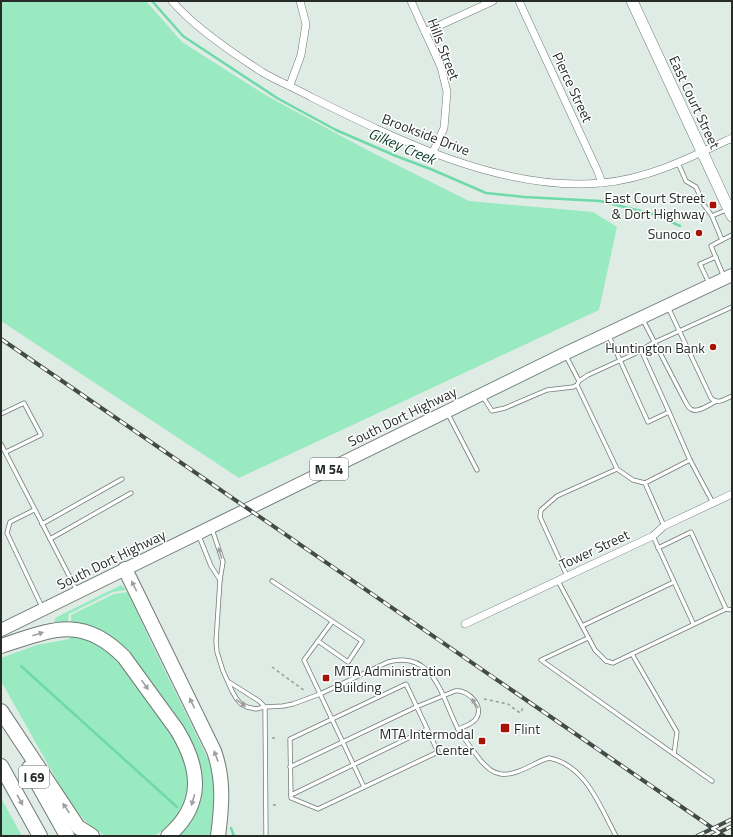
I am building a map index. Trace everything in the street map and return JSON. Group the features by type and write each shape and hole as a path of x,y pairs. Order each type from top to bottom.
{"highway":[{"path":"125,569 214,750 222,784 218,836"},
{"path":"1,646 50,631 69,629 96,635 111,645 124,657 177,730 184,741 194,766 196,777 193,802 183,821 168,836"},
{"path":"1,711 78,827 92,836"},
{"name":"I 69","path":"1,718 67,836"},
{"name":"I 69","path":"1,766 40,836"}],"main road":[{"name":"East Court Street","path":"632,1 702,152 731,210"},
{"name":"South Dort Highway","path":"1,629 565,353 729,276"}],"street":[{"name":"Brookside Drive","path":"172,1 202,30 262,72 364,124 459,162 503,175 540,182 569,184 602,183 648,174 678,163 732,138"},
{"path":"290,86 302,55 306,24 300,1"},
{"name":"Hills Street","path":"411,1 441,67 447,92 444,128 433,152"},
{"path":"426,32 493,1"},
{"name":"Pierce Street","path":"519,1 602,183"},
{"name":"Tower Street","path":"465,624 653,536 664,526 732,494"}],"lane":[{"path":"678,163 686,181 696,187 704,205 712,216 722,240"},
{"path":"712,216 731,210"},
{"path":"729,276 716,257 711,246 732,235"},
{"path":"710,285 700,264 716,257"},
{"path":"667,305 711,398 715,402"},
{"path":"482,394 492,411 505,408 547,390 565,389 578,383 588,375 655,342 732,307"},
{"path":"642,317 690,409 699,409 732,396"},
{"path":"607,333 648,422 669,412"},
{"path":"641,350 690,460 713,503"},
{"path":"565,353 617,469 633,480 645,482 690,460"},
{"path":"1,414 24,403 41,435 6,452"},
{"path":"446,411 477,470"},
{"path":"1,444 78,592"},
{"path":"567,576 540,517 541,510 557,496 617,469"},
{"path":"42,524 122,479"},
{"path":"645,482 664,526"},
{"path":"50,539 131,494"},
{"path":"34,510 10,522 7,533 43,609"},
{"path":"211,526 223,562 220,580 216,641 217,652 221,667 236,698 241,704 256,709 265,706 284,706 320,694 388,662 397,659 407,660 422,666 430,672 436,681 458,729 478,757 494,773 510,774 550,758 563,763 585,781 616,836"},
{"path":"658,548 691,532 726,609"},
{"path":"198,533 211,566 220,580"},
{"path":"653,536 693,623"},
{"path":"272,581 362,642 348,662 318,641"},
{"path":"558,581 595,650 606,661 613,663 693,623 726,609 732,610"},
{"path":"582,626 674,582"},
{"path":"332,622 304,660 364,787"},
{"path":"588,638 541,660 712,781"},
{"path":"632,654 677,732 674,754"},
{"path":"228,682 265,706 266,836"},
{"path":"406,684 416,707 438,752 318,810 291,798 290,739 406,684"},
{"path":"290,767 416,707 460,690 475,701 479,711 474,721 458,729"},
{"path":"291,795 427,730"}],"path":[{"path":"272,667 304,691"},
{"path":"484,699 508,704 520,713 523,708"},
{"path":"272,738 278,738"},
{"path":"273,805 278,805"}],"green space":[{"path":"1,1 146,1 182,42 267,96 371,152 469,201 593,212 617,227 599,310 239,478 1,321"},
{"path":"121,585 127,590 113,592 69,614 68,623 57,624 54,622 55,618"},
{"path":"128,592 208,759 213,779 215,798 212,836 176,836 201,782 139,669 71,623 71,615 114,594"},
{"path":"70,636 96,643 116,659 164,723 182,754 187,771 189,787 186,802 172,823 153,836 106,836 95,830 86,822 68,800 1,681 1,658 37,645 69,639"},
{"path":"1,798 22,836 1,836"}],"waterway":[{"name":"Gilkey Creek","path":"152,1 183,36 277,98 336,130 396,156 486,193 524,197 600,201 657,215 680,226"},
{"path":"21,666 177,807"},
{"path":"231,828 234,836"}],"railway":[{"path":"1,339 724,836"},
{"path":"697,836 732,819"},
{"path":"712,836 732,826"}],"place":[{"name":"East Court Street & Dort Highway","path":"713,205"},
{"name":"Sunoco","path":"699,233"},
{"name":"Huntington Bank","path":"713,347"},
{"name":"MTA Administration Building","path":"326,678"},
{"name":"Flint","path":"505,728"},
{"name":"MTA Intermodal Center","path":"482,741"}]}
